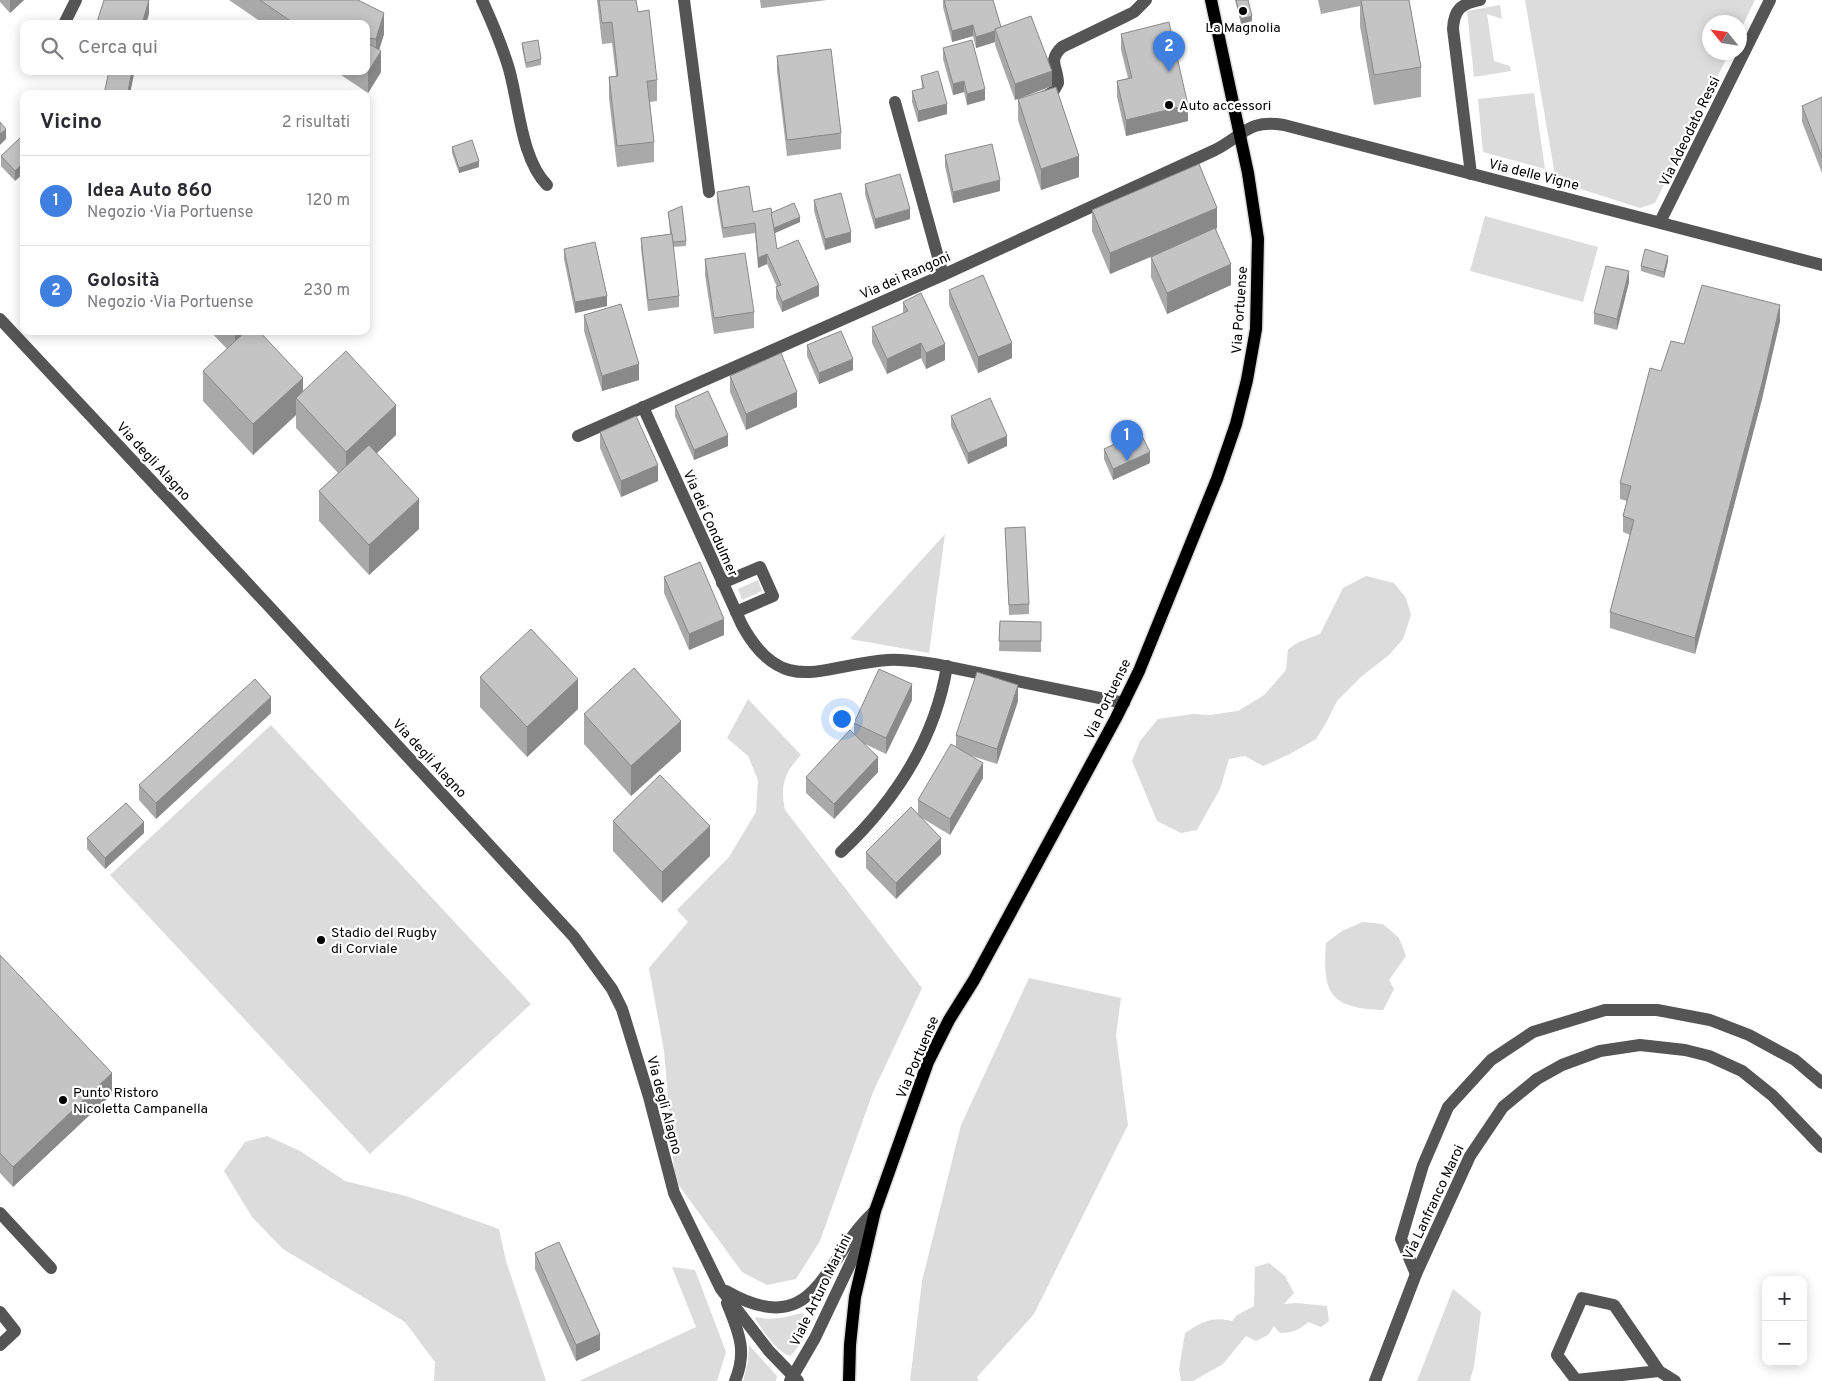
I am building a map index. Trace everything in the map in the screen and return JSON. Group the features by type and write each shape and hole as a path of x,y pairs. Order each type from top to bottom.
{"main road":[{"name":"Via Portuense","path":"849,1381 850,1345 855,1297 875,1211 928,1062 949,1020 974,980 1124,702 1217,478 1236,424 1247,380 1256,329 1258,239 1240,133 1211,0"}],"street":[{"path":"66,20 76,0"},
{"path":"482,0 509,69 530,158 538,174 547,185"},
{"path":"684,0 708,192"},
{"path":"1033,100 1048,95 1056,88 1058,78 1053,60 1057,51 1134,12 1146,0"},
{"path":"1471,174 1453,29 1456,11 1462,6 1480,0"},
{"name":"Via Adeodato Ressi","path":"1660,222 1770,0"},
{"path":"895,102 943,275"},
{"name":"Via delle Vigne","path":"1240,133 1252,126 1264,123 1284,125 1822,264"},
{"name":"Via dei Rangoni","path":"578,436 943,275 1215,150 1233,140 1240,133"},
{"name":"Via degli Alagno","path":"0,319 272,609 561,922 585,952 612,989 622,1009 649,1097 674,1193 721,1288 793,1380"},
{"name":"Via dei Condulmer","path":"643,407 736,612 756,649 766,658 782,668 804,673 889,660 906,660 947,666"},
{"path":"722,583 760,567 772,596 736,612"},
{"path":"841,852 869,824 892,796 916,758 936,713 947,666 1124,702"},
{"path":"1416,1274 1401,1239 1423,1165 1448,1107 1491,1060 1533,1032 1605,1010 1657,1010 1710,1020 1749,1035 1795,1060 1822,1082"},
{"name":"Via Lanfranco Maroi","path":"1375,1381 1416,1274 1470,1156 1503,1107 1537,1079 1562,1065 1600,1052 1640,1045 1685,1050 1709,1056 1742,1071 1773,1096 1822,1147"},
{"path":"721,1288 749,1303 763,1306 781,1307 798,1302 808,1296 823,1281 853,1235 875,1211"},
{"name":"Viale Arturo Martini","path":"793,1380 875,1211"},
{"path":"0,1213 52,1268"},
{"path":"721,1288 741,1345 741,1362 735,1381"},
{"path":"1659,1371 1576,1380 1557,1355 1582,1298 1614,1305 1659,1371 1675,1381"},
{"path":"0,1312 15,1331 0,1345"}],"shaded area":[{"path":"1525,0 1755,0 1747,17 1747,15 1702,15 1702,60 1726,60 1655,203 1640,208 1556,181"},
{"path":"1500,5 1502,19 1487,14 1494,61 1510,66 1511,71 1474,77 1467,11"},
{"path":"1534,93 1545,169 1483,152 1478,99"},
{"path":"1485,216 1598,247 1583,302 1470,271"},
{"path":"945,534 929,653 850,639"},
{"path":"1366,576 1394,583 1406,598 1411,615 1403,639 1389,655 1362,676 1337,701 1316,739 1290,754 1263,766 1245,756 1229,759 1220,789 1197,830 1181,833 1157,821 1132,761 1140,741 1158,719 1238,711 1264,695 1286,670 1288,649 1299,642 1320,634 1343,588"},
{"path":"758,580 762,591 742,600 738,589"},
{"path":"748,699 801,755 787,774 785,780 783,794 785,810 922,988 873,1092 820,1241 796,1279 767,1285 742,1272 675,1180 664,1051 649,968 688,922 677,910 729,857 756,812 758,780 748,756 727,738"},
{"name":"Stadio del Rugby di Corviale","path":"271,725 531,1004 370,1154 110,875"},
{"path":"1363,922 1383,924 1399,938 1406,956 1389,980 1394,989 1383,1010 1365,1009 1341,1002 1333,995 1326,975 1326,943 1342,931"},
{"path":"1029,978 1121,998 1116,1035 1128,1125 1034,1314 977,1377 979,1381 910,1381 922,1281 961,1125"},
{"path":"267,1136 300,1151 345,1181 406,1196 499,1229 506,1261 546,1381 434,1381 435,1362 405,1322 283,1249 252,1217 224,1171 245,1142"},
{"path":"1269,1263 1285,1276 1294,1293 1284,1304 1297,1303 1327,1306 1329,1321 1321,1327 1308,1322 1299,1329 1284,1333 1280,1333 1274,1326 1268,1335 1256,1341 1246,1336 1223,1364 1193,1381 1181,1381 1179,1369 1185,1333 1207,1321 1218,1319 1232,1321 1237,1315 1254,1306 1255,1267"},
{"path":"672,1267 695,1270 726,1352 717,1381 579,1381 696,1327"},
{"path":"1453,1289 1481,1312 1474,1366 1470,1381 1417,1381"},
{"path":"802,1313 808,1318 807,1328 800,1344 790,1356 779,1350 755,1319 756,1317 779,1318"},
{"path":"749,1345 777,1376 776,1381 743,1381 748,1361"}],"building":[{"path":"104,0 149,0 143,20 98,20"},
{"path":"260,0 358,0 384,13 376,39 370,38 370,20 289,20"},
{"path":"599,0 636,0 638,12 649,10 657,80 647,81 654,142 617,146 609,77 618,76 612,22 602,23"},
{"path":"944,0 993,0 1001,27 976,37 973,25 952,31"},
{"name":"La Magnolia","path":"1236,0 1248,0 1252,16 1241,19"},
{"path":"1361,0 1409,0 1421,67 1374,75"},
{"path":"1031,16 1052,71 1015,84 995,29"},
{"path":"1169,22 1188,105 1126,120 1117,81 1132,78 1121,34"},
{"path":"538,40 541,59 526,63 522,43"},
{"path":"972,40 985,89 967,94 964,81 953,84 943,48"},
{"path":"370,44 381,51 370,69"},
{"path":"831,49 841,133 787,140 777,56"},
{"path":"938,71 947,104 918,111 912,91 924,88 921,76"},
{"path":"108,75 131,75 128,90 105,90"},
{"path":"1056,87 1079,156 1041,169 1018,99"},
{"path":"1822,97 1822,157 1802,106"},
{"path":"0,122 6,129 0,134"},
{"path":"20,138 20,166 15,171 1,156"},
{"path":"472,140 479,161 459,168 452,147"},
{"path":"992,144 1000,180 953,192 945,155"},
{"path":"1199,164 1217,208 1110,253 1092,210"},
{"path":"900,174 910,209 875,219 865,184"},
{"path":"749,186 753,212 771,208 777,249 798,240 819,285 782,302 776,287 781,285 767,254 758,258 755,223 723,228 717,192"},
{"path":"841,193 851,232 825,239 814,200"},
{"path":"794,203 800,217 774,228 771,213"},
{"path":"682,206 686,241 673,242 668,212"},
{"path":"1215,228 1231,264 1167,293 1151,257"},
{"path":"672,234 679,296 648,300 641,238"},
{"path":"595,242 607,296 575,302 564,249"},
{"path":"1645,249 1668,256 1664,272 1641,266"},
{"path":"745,253 754,312 714,318 705,259"},
{"path":"1606,266 1629,271 1617,319 1594,313"},
{"path":"983,275 1012,343 978,357 949,290"},
{"path":"1702,285 1780,305 1762,383 1695,638 1610,612 1634,520 1623,516 1631,486 1620,483 1650,368 1661,371 1671,341 1684,344"},
{"path":"921,293 945,344 926,353 921,343 887,359 872,327 908,311 903,302"},
{"path":"621,304 639,364 602,376 584,315"},
{"path":"841,331 853,359 819,373 807,345"},
{"path":"242,335 263,335 303,378 253,424 203,371"},
{"path":"346,351 396,405 346,452 296,398"},
{"path":"781,353 797,392 746,414 730,376"},
{"path":"708,391 728,435 694,450 675,406"},
{"path":"990,398 1007,436 968,453 951,416"},
{"path":"636,416 658,465 621,481 600,432"},
{"path":"1140,432 1150,452 1113,469 1104,449"},
{"path":"369,445 419,499 369,545 319,491"},
{"path":"1025,527 1029,604 1009,605 1005,528"},
{"path":"700,562 724,619 689,634 664,577"},
{"path":"1000,621 1041,622 1041,641 999,641"},
{"path":"531,629 578,679 527,727 480,677"},
{"path":"634,668 681,721 631,766 584,714"},
{"path":"879,669 912,684 886,738 854,723"},
{"path":"977,672 1018,685 997,749 956,735"},
{"path":"255,679 271,697 156,803 139,785"},
{"path":"850,730 878,757 834,804 806,777"},
{"path":"951,744 983,763 950,819 918,800"},
{"path":"660,775 710,826 662,872 613,821"},
{"path":"126,803 144,822 105,858 87,838"},
{"path":"911,807 941,838 896,883 866,852"},
{"path":"0,955 112,1073 13,1167 0,1153"},
{"path":"559,1242 600,1334 576,1345 535,1253"}],"place":[{"name":"La Magnolia","path":"1243,11"},
{"name":"Golosità","path":"1169,72"},
{"name":"Auto accessori","path":"1169,105"},
{"name":"Idea Auto 860","path":"1127,461"},
{"name":"Stadio del Rugby di Corviale","path":"321,940"},
{"name":"Punto Ristoro Nicoletta Campanella","path":"63,1100"}]}
